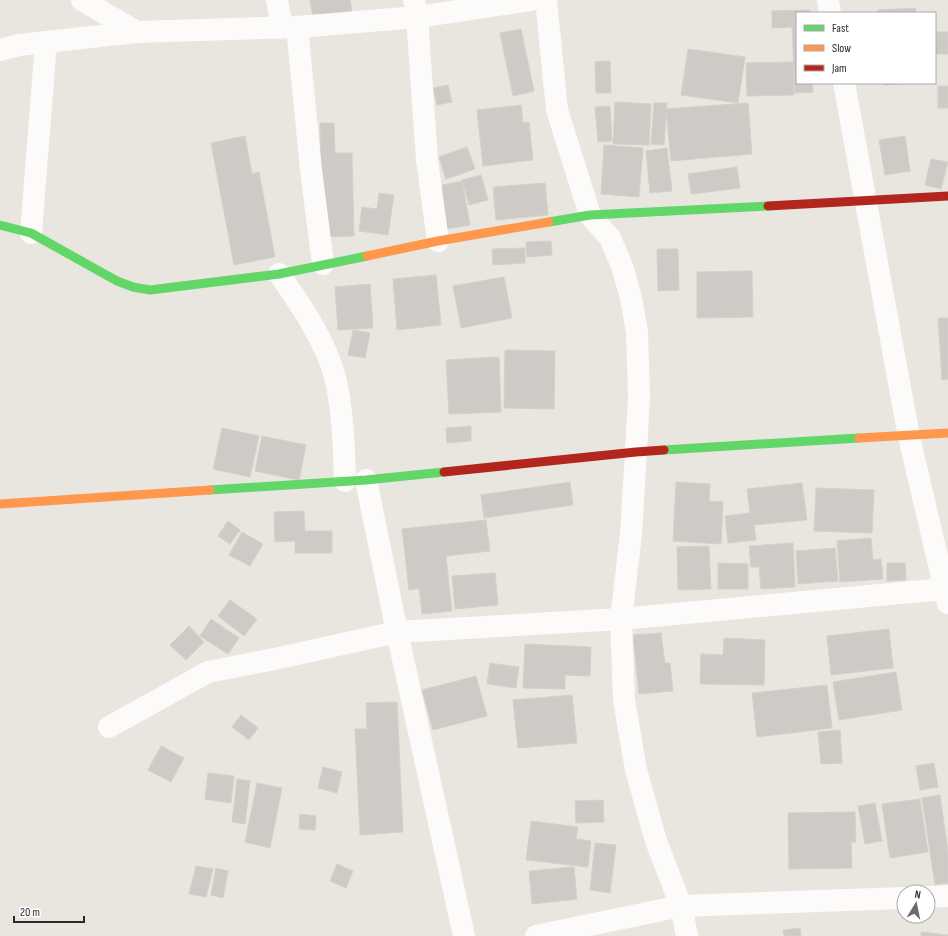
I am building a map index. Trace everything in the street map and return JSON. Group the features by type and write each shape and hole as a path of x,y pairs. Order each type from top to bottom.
{"street":[{"path":"82,0 137,32"},
{"path":"278,0 290,27 323,264"},
{"path":"0,50 19,45 137,32 210,31 290,27 415,8 531,0"},
{"path":"546,0 557,110 590,215 610,238 622,266 631,298 637,332 639,395 636,452 631,534 621,619 624,700 636,770 656,841 681,906 686,936"},
{"path":"828,0 830,12"},
{"path":"415,8 427,160 438,241"},
{"path":"31,233 46,42"},
{"path":"109,727 208,672 398,632 621,619 946,597 908,437 844,84"},
{"path":"0,225 31,233 117,281 133,287 150,290 279,274 438,241 590,215 948,196"},
{"path":"279,274 296,299 324,347 336,380 355,480 398,632 464,936"},
{"path":"0,504 355,480 636,452 908,437 948,433"},
{"path":"936,897 948,896"},
{"path":"536,936 681,906 896,898"}],"building":[{"path":"310,0 350,0 352,13 313,18"},
{"path":"916,8 916,12 878,12 878,10"},
{"path":"810,10 810,12 796,12 796,84 812,84 813,92 795,93 792,27 772,28 772,11"},
{"path":"521,29 534,91 513,96 500,33"},
{"path":"936,32 948,32 948,54 936,54"},
{"path":"688,49 745,57 738,103 681,95"},
{"path":"610,61 611,93 596,93 595,62"},
{"path":"793,62 794,95 747,96 746,63"},
{"path":"448,85 452,102 437,105 433,88"},
{"path":"938,86 948,86 948,108 938,108"},
{"path":"615,102 651,104 649,145 613,144"},
{"path":"654,103 667,103 664,145 651,144"},
{"path":"748,103 752,154 671,161 666,109"},
{"path":"521,105 523,123 529,122 533,160 483,166 477,110"},
{"path":"610,106 612,141 598,142 595,107"},
{"path":"320,123 334,123 335,153 352,153 354,236 322,237"},
{"path":"245,136 252,174 259,172 275,257 234,265 211,143"},
{"path":"905,136 910,171 885,175 879,140"},
{"path":"604,145 643,148 639,197 601,194"},
{"path":"467,147 475,169 446,179 439,157"},
{"path":"667,148 672,191 650,193 646,151"},
{"path":"931,159 948,162 941,189 925,185"},
{"path":"737,167 740,188 691,194 688,174"},
{"path":"481,175 488,200 469,205 462,180"},
{"path":"462,181 470,225 445,229 437,186"},
{"path":"545,183 548,215 496,220 493,187"},
{"path":"379,193 394,195 388,235 359,231 362,207 377,209"},
{"path":"551,241 552,255 527,257 526,242"},
{"path":"525,248 525,263 493,265 492,249"},
{"path":"657,249 678,249 679,290 658,291"},
{"path":"752,271 753,317 697,318 697,272"},
{"path":"436,275 441,325 397,330 393,279"},
{"path":"504,277 512,318 461,328 453,286"},
{"path":"370,284 373,328 338,330 335,287"},
{"path":"938,318 948,318 948,379 942,380"},
{"path":"353,330 370,333 365,358 348,355"},
{"path":"505,350 555,351 554,409 504,408"},
{"path":"499,357 501,412 449,414 446,360"},
{"path":"471,426 471,441 447,443 446,428"},
{"path":"222,428 259,436 250,477 213,469"},
{"path":"262,436 306,445 299,480 255,471"},
{"path":"570,482 573,505 484,518 481,495"},
{"path":"676,482 710,484 709,501 723,502 721,544 673,541"},
{"path":"802,483 807,520 754,525 756,540 728,543 725,516 750,513 747,489"},
{"path":"816,488 874,490 872,533 814,531"},
{"path":"304,511 305,531 332,531 332,553 295,553 295,541 275,542 274,512"},
{"path":"486,520 490,551 446,556 452,611 422,614 419,588 409,590 402,529"},
{"path":"228,521 240,530 230,544 218,536"},
{"path":"242,532 263,544 250,566 229,555"},
{"path":"871,538 873,560 881,559 883,579 840,582 837,541"},
{"path":"793,543 795,587 761,589 759,567 751,567 749,546"},
{"path":"709,546 711,589 678,590 677,547"},
{"path":"835,548 838,581 798,584 796,551"},
{"path":"718,563 748,564 748,589 718,589"},
{"path":"887,563 905,563 906,580 887,581"},
{"path":"495,573 498,605 455,609 452,576"},
{"path":"230,600 257,619 244,636 218,616"},
{"path":"211,619 239,638 228,654 200,636"},
{"path":"189,626 204,642 186,660 170,645"},
{"path":"889,629 893,668 831,675 827,636"},
{"path":"661,633 665,663 670,663 673,691 639,694 633,635"},
{"path":"724,638 765,640 764,685 700,684 701,654 723,655"},
{"path":"525,644 591,647 590,676 565,675 565,689 523,688"},
{"path":"490,663 519,667 516,688 487,684"},
{"path":"896,672 902,710 839,720 833,682"},
{"path":"476,676 487,716 433,730 422,690"},
{"path":"827,685 832,728 757,737 752,693"},
{"path":"572,695 577,743 518,748 513,700"},
{"path":"397,702 403,832 360,835 355,729 367,729 366,703"},
{"path":"241,715 258,728 249,740 232,727"},
{"path":"840,730 842,763 821,764 818,732"},
{"path":"161,746 184,758 171,782 148,770"},
{"path":"934,763 938,787 920,790 916,766"},
{"path":"323,767 342,772 337,793 318,788"},
{"path":"208,773 234,776 231,803 205,799"},
{"path":"237,779 250,781 245,824 232,822"},
{"path":"257,783 282,788 270,848 245,842"},
{"path":"940,795 948,851 948,883 935,884 922,798"},
{"path":"920,799 928,852 890,858 882,804"},
{"path":"603,800 604,822 576,823 575,801"},
{"path":"875,803 882,841 865,844 858,806"},
{"path":"855,812 856,842 851,842 852,868 789,869 788,813"},
{"path":"300,814 316,816 315,830 299,829"},
{"path":"531,821 578,827 576,839 591,841 588,867 526,860"},
{"path":"595,843 616,845 610,893 590,890"},
{"path":"337,864 353,871 346,888 330,881"},
{"path":"196,866 213,869 206,897 189,894"},
{"path":"574,867 577,899 532,904 529,871"},
{"path":"216,868 228,871 223,898 211,895"},
{"path":"800,928 801,936 784,936 783,930"},
{"path":"921,932 948,935 948,936 921,936"}],"traffic: fast":[{"path":"549,222 590,215 768,206"},
{"path":"0,225 31,233 117,281 133,287 150,290 279,274 367,256"},
{"path":"664,450 859,438"},
{"path":"210,490 366,480 444,472"}],"traffic: slow":[{"path":"367,256 438,241 549,222"},
{"path":"859,438 948,433"},
{"path":"0,504 210,490"}],"traffic: jam":[{"path":"768,206 948,196"},
{"path":"444,472 664,450"}]}
